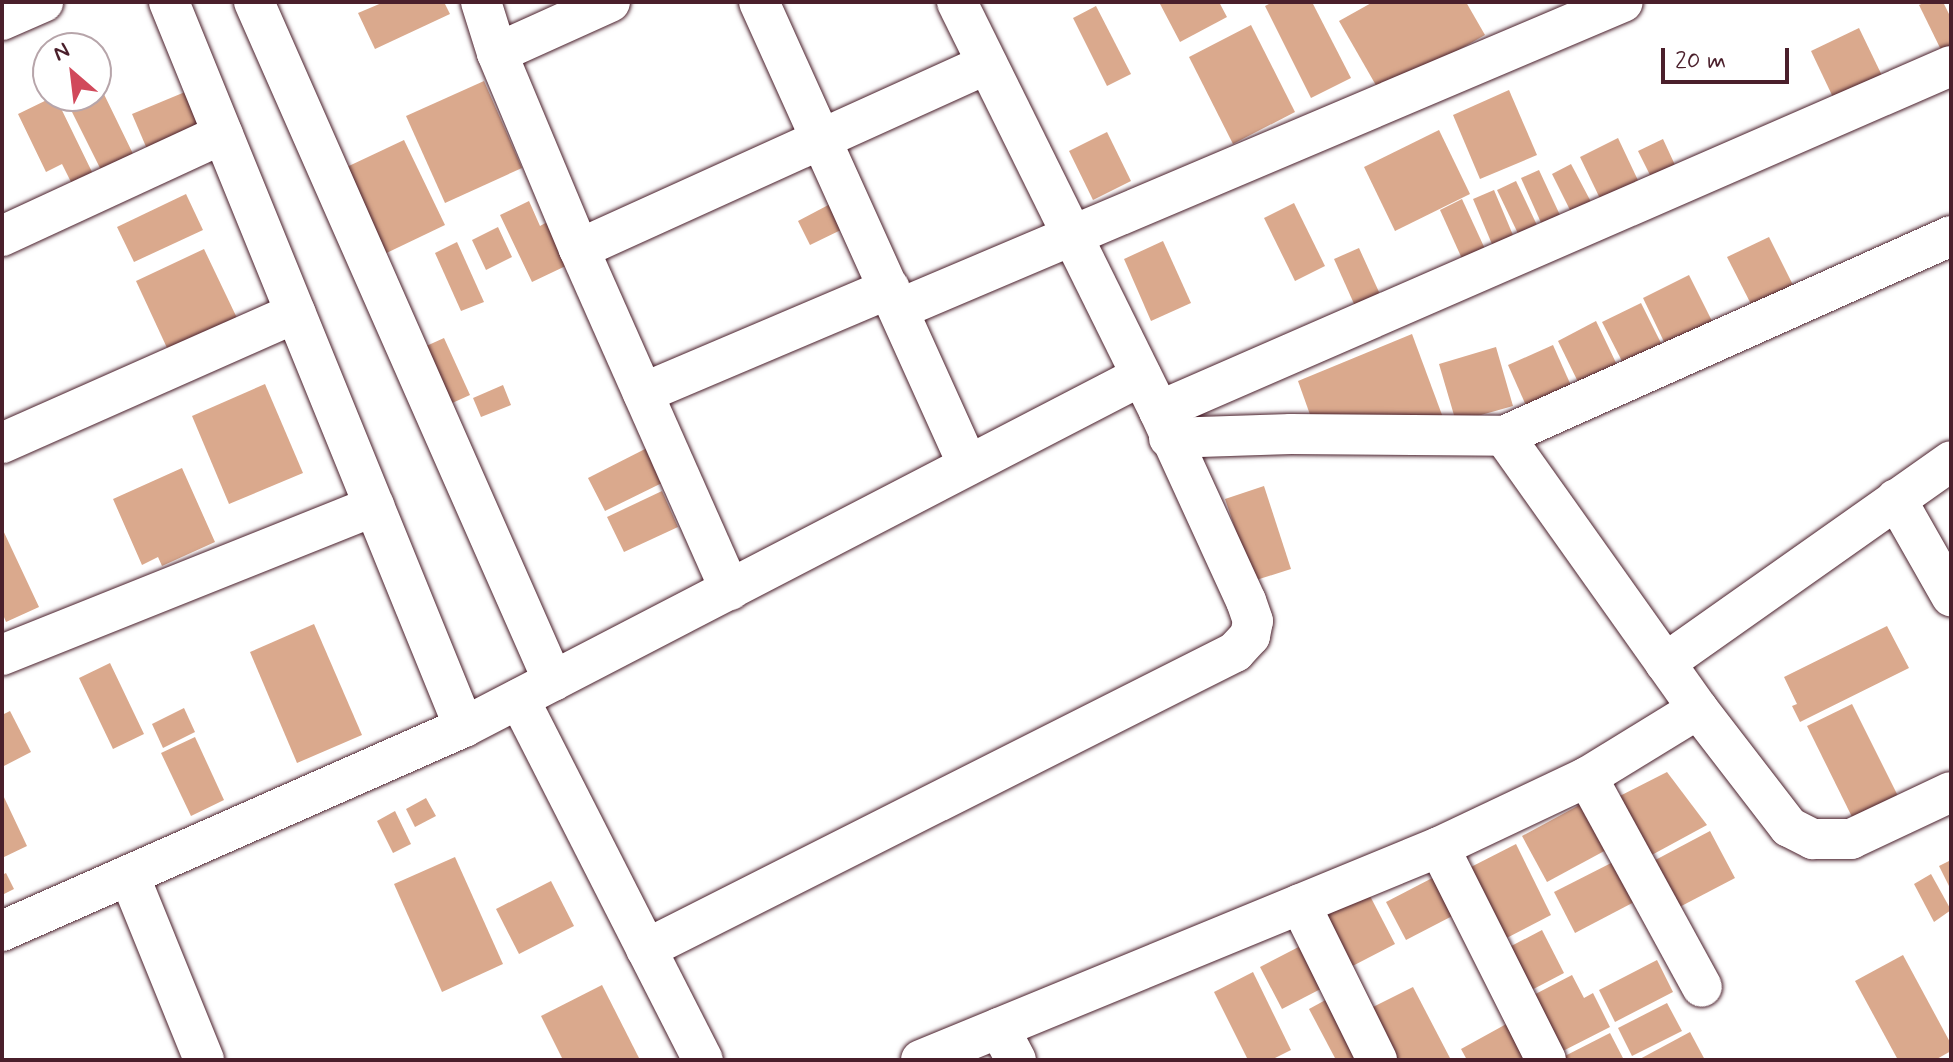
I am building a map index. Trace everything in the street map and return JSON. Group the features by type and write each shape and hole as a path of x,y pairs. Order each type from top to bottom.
{"street":[{"path":"2,20 43,2"},
{"path":"169,2 464,727"},
{"path":"254,2 536,690 646,949 703,1060"},
{"path":"481,2 497,53 579,249 730,590"},
{"path":"497,53 610,2"},
{"path":"759,2 968,465"},
{"path":"643,393 894,299 1073,238 1623,2"},
{"path":"646,949 1235,652 1250,636 1253,621 1141,376 987,64 966,5"},
{"path":"579,249 987,64"},
{"path":"1164,425 1951,66"},
{"path":"2,236 223,134"},
{"path":"1164,425 1291,434 1504,436 1951,236"},
{"path":"2,443 295,313"},
{"path":"2,931 464,727 1141,376"},
{"path":"1504,436 1698,709 1789,827 1813,839 1851,839 1951,792"},
{"path":"1665,663 1951,461"},
{"path":"1896,499 1951,596"},
{"path":"2,655 374,506"},
{"path":"921,1060 1007,1044 1300,904 1439,847 1587,777 1698,709"},
{"path":"1587,777 1702,987"},
{"path":"1439,847 1546,1060"},
{"path":"129,875 204,1060"},
{"path":"1300,904 1377,1060"}],"building":[{"path":"384,2 444,2 450,14 375,49 358,13"},
{"path":"1159,2 1219,2 1227,17 1180,42"},
{"path":"1273,2 1312,2 1351,78 1311,98 1265,6"},
{"path":"1373,2 1466,2 1485,35 1381,94 1339,21"},
{"path":"1943,2 1951,18 1951,58 1946,60 1919,5"},
{"path":"1096,6 1131,74 1107,86 1073,18"},
{"path":"1251,25 1295,112 1233,144 1189,57"},
{"path":"1859,28 1888,88 1840,112 1811,51"},
{"path":"484,81 522,168 445,203 406,116"},
{"path":"1509,90 1537,155 1480,179 1453,115"},
{"path":"185,92 202,133 150,156 132,114"},
{"path":"32,107 32,112 63,112 93,174 72,184 62,164 46,172 18,114"},
{"path":"112,111 136,160 104,176 72,112"},
{"path":"1439,130 1470,194 1395,231 1364,167"},
{"path":"1107,132 1131,181 1093,200 1069,151"},
{"path":"1618,138 1644,193 1606,211 1580,157"},
{"path":"1663,139 1681,178 1657,189 1638,151"},
{"path":"404,140 445,225 374,259 334,173"},
{"path":"1571,164 1599,217 1579,228 1552,174"},
{"path":"1539,170 1566,228 1547,236 1521,178"},
{"path":"1516,181 1544,240 1525,248 1497,190"},
{"path":"1494,190 1518,247 1497,256 1473,199"},
{"path":"186,194 203,230 134,262 117,227"},
{"path":"1462,199 1491,262 1468,272 1440,210"},
{"path":"529,201 540,226 551,220 572,263 532,282 500,215"},
{"path":"834,202 847,227 810,245 798,221"},
{"path":"1294,203 1325,266 1295,281 1264,218"},
{"path":"498,227 512,257 486,270 472,240"},
{"path":"1769,237 1795,289 1754,310 1727,257"},
{"path":"1163,241 1191,303 1151,321 1124,259"},
{"path":"457,242 484,302 461,311 435,253"},
{"path":"1359,248 1384,303 1359,315 1334,259"},
{"path":"204,249 237,318 168,350 136,281"},
{"path":"1689,275 1715,327 1668,350 1643,298"},
{"path":"1641,303 1664,349 1626,369 1602,322"},
{"path":"1596,321 1618,367 1580,386 1558,341"},
{"path":"1412,334 1445,423 1313,423 1298,381"},
{"path":"444,338 470,395 439,409 413,352"},
{"path":"1553,345 1573,390 1528,410 1508,365"},
{"path":"1496,347 1513,406 1456,422 1439,364"},
{"path":"265,384 303,473 229,504 192,416"},
{"path":"503,385 511,405 481,417 473,398"},
{"path":"647,448 664,482 605,511 588,478"},
{"path":"182,468 215,542 162,566 158,557 142,565 113,499"},
{"path":"1264,486 1291,569 1253,581 1225,499"},
{"path":"662,491 678,527 624,552 607,517"},
{"path":"2,528 39,607 6,622 2,612"},
{"path":"314,624 362,735 297,763 250,652"},
{"path":"1887,626 1909,668 1800,722 1792,706 1797,704 1784,677"},
{"path":"110,663 144,734 113,749 79,678"},
{"path":"1852,704 1902,804 1857,827 1807,726"},
{"path":"184,708 195,732 163,748 152,724"},
{"path":"10,711 31,752 2,767 2,715"},
{"path":"195,737 224,800 191,816 161,753"},
{"path":"1667,772 1707,825 1637,863 1604,804"},
{"path":"2,793 27,846 2,858"},
{"path":"426,798 436,816 415,827 406,809"},
{"path":"1583,803 1608,849 1547,882 1522,836"},
{"path":"395,811 411,844 393,853 377,821"},
{"path":"1710,831 1735,878 1668,913 1644,866"},
{"path":"1516,844 1551,915 1497,943 1469,868"},
{"path":"455,857 503,964 442,992 394,884"},
{"path":"1617,860 1638,900 1575,933 1554,892"},
{"path":"1951,860 1951,890 1939,866"},
{"path":"6,873 14,889 2,895 2,875"},
{"path":"1440,874 1460,912 1406,940 1386,902"},
{"path":"1931,874 1951,910 1934,922 1914,884"},
{"path":"551,881 574,926 519,954 496,909"},
{"path":"1369,894 1395,944 1339,973 1313,922"},
{"path":"1542,930 1564,973 1520,996 1498,953"},
{"path":"1314,939 1336,981 1282,1009 1260,967"},
{"path":"1903,955 1951,1044 1951,1051 1935,1060 1898,1060 1855,981"},
{"path":"1657,960 1673,992 1615,1022 1599,990"},
{"path":"1253,972 1291,1050 1271,1060 1248,1060 1214,992"},
{"path":"1572,975 1584,998 1593,993 1610,1027 1555,1055 1522,1001"},
{"path":"602,985 640,1060 563,1060 541,1016"},
{"path":"1413,987 1451,1060 1383,1060 1359,1014"},
{"path":"1331,997 1356,1060 1336,1060 1309,1009"},
{"path":"1667,1003 1682,1031 1632,1056 1618,1028"},
{"path":"1519,1017 1538,1050 1519,1060 1467,1060 1461,1049"},
{"path":"1690,1032 1705,1060 1638,1060"},
{"path":"1610,1033 1624,1060 1557,1060"}]}
